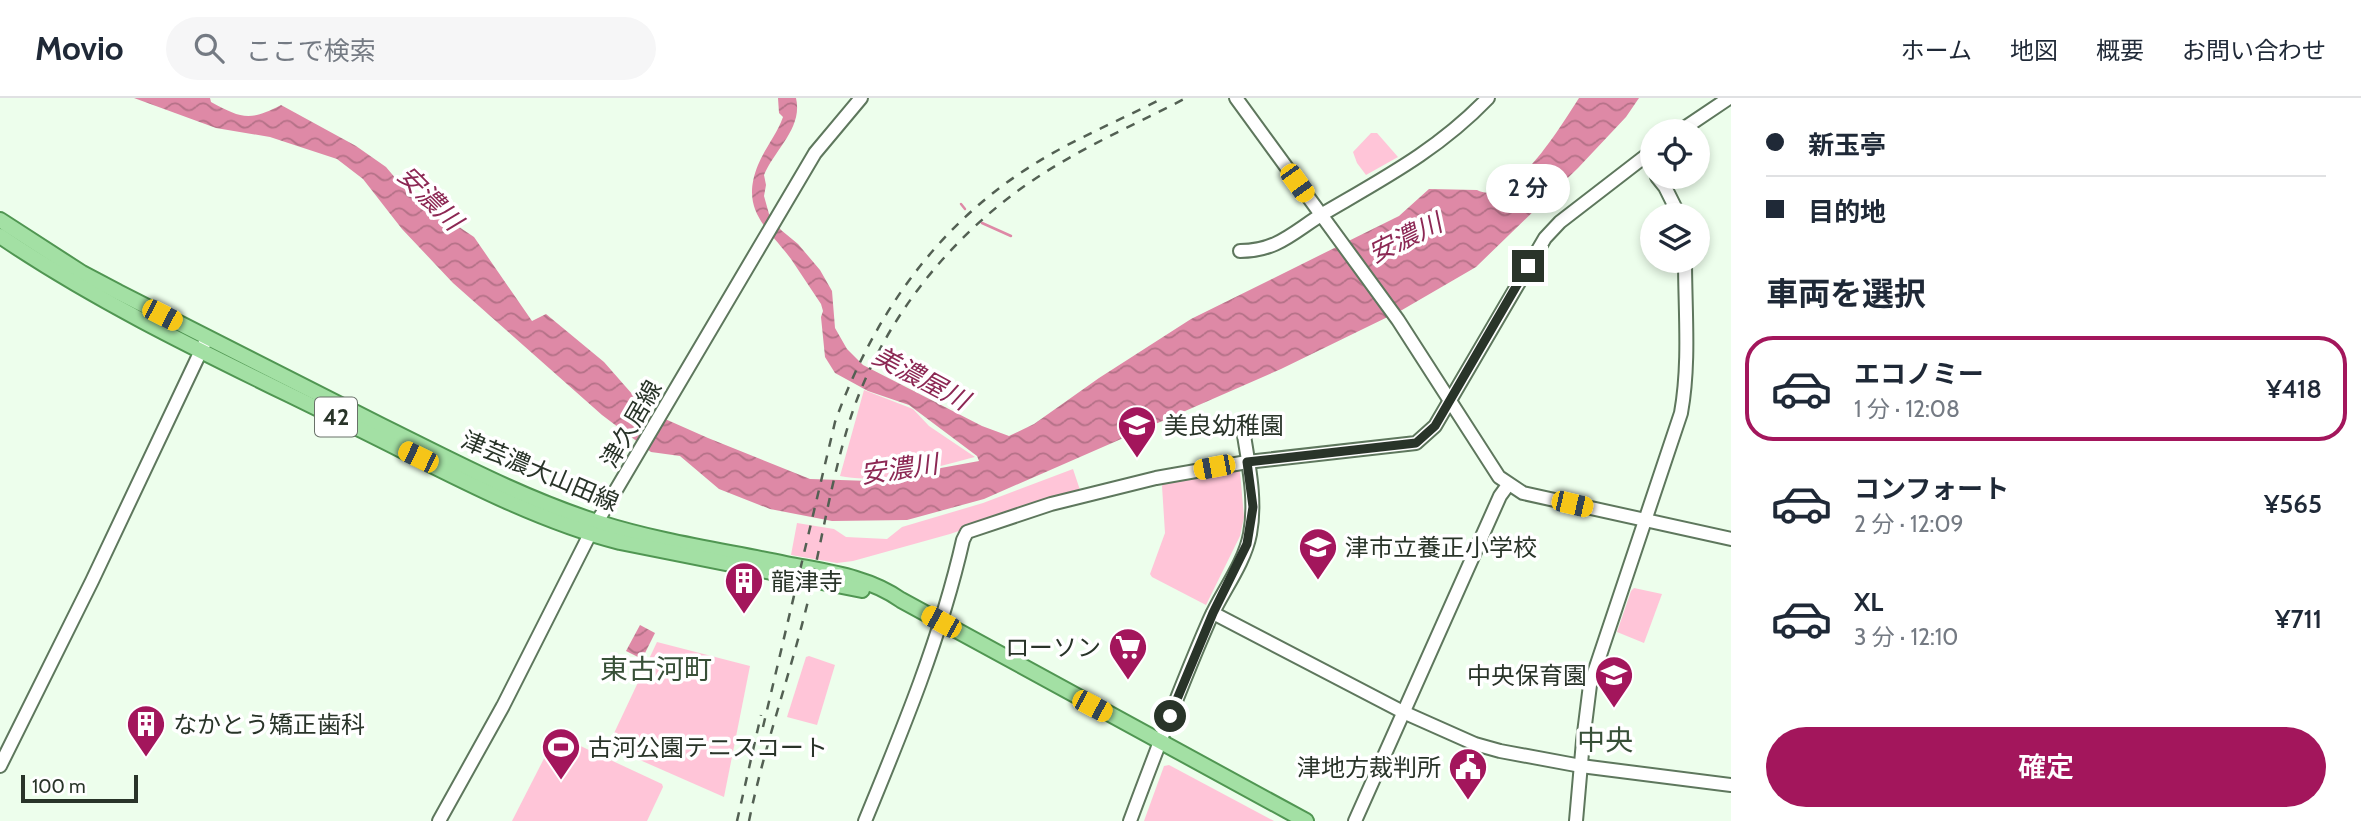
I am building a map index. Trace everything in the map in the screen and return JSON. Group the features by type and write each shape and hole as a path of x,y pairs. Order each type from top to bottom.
{"main road":[{"name":"津芸濃大山田線","path":"0,220 82,273 204,343 475,485 594,528 844,575 885,589 1306,821"},
{"name":"津芸濃大山田線","path":"0,236 111,303 204,343"}],"street":[{"name":"津久居線","path":"439,821 503,706 594,528 815,153 861,98"},
{"path":"1236,98 1424,360 1493,470 1508,485 1523,492 1731,540"},
{"path":"1240,251 1279,244 1324,218 1427,152 1460,126 1488,98"},
{"path":"1698,119 1730,98"},
{"path":"864,821 919,686 967,532 1051,504 1130,484 1247,462 1416,443 1430,432 1545,238 1560,222 1640,159"},
{"path":"1576,821 1590,685 1681,413 1684,394 1685,273"},
{"path":"0,766 92,581 204,343"},
{"path":"1130,821 1213,613 1245,551 1250,535 1253,507 1242,422"},
{"path":"1355,821 1500,496 1508,485"},
{"path":"1213,613 1403,712 1488,748 1581,766 1731,785"}],"shaded area":[{"path":"1371,133 1377,133 1398,157 1366,175 1353,152"},
{"path":"864,390 913,409 929,426 975,457 890,477 840,476"},
{"path":"1073,469 1081,493 1031,506 950,534 853,561 837,563 791,555 797,523 834,529 846,537 887,539 902,527 983,503"},
{"path":"1238,470 1244,517 1240,536 1206,605 1150,574 1165,533 1162,486 1164,483"},
{"path":"1634,588 1662,594 1644,643 1617,632"},
{"path":"657,642 750,666 724,797 608,746"},
{"path":"806,657 835,665 817,725 787,717"},
{"path":"559,736 662,784 647,821 512,821 555,737"},
{"path":"1169,765 1274,821 1144,821 1164,766"}],"water":[{"name":"安濃川","path":"134,98 210,98 211,102 245,116 261,114 281,105 356,146 386,167 407,192 474,237 532,321 546,314 604,362 647,411 810,479 870,481 979,461 977,456 909,405 868,391 835,373 825,357 821,304 758,217 754,206 753,181 758,165 783,117 779,113 778,98 796,98 796,119 764,175 764,196 769,214 820,270 832,291 835,328 847,349 863,365 982,426 1009,436 1034,424 1099,378 1191,319 1399,216 1429,189 1491,192 1506,187 1536,160 1579,98 1639,98 1626,117 1578,168 1476,267 1402,310 1281,369 984,499 907,520 832,521 770,509 719,489 680,456 651,452 602,415 453,283 402,229 363,179 337,159 270,137 216,128"},
{"path":"640,625 655,633 642,659 626,651"}],"waterway":[{"path":"961,204 965,209"},
{"path":"982,223 1011,236"}],"railway":[{"path":"763,727 835,422 869,345 889,309 939,243 1001,187 1051,154 1163,98"},
{"path":"749,821 808,601 848,426 879,351 899,316 949,252 1008,198 1076,154 1186,98"},
{"path":"737,821 761,715"}],"place":[{"name":"美良幼稚園","path":"1137,459"},
{"name":"津市立養正小学校","path":"1318,581"},
{"name":"龍津寺","path":"744,615"},
{"name":"ローソン","path":"1128,681"},
{"name":"中央保育園","path":"1614,709"},
{"name":"なかとう矯正歯科","path":"146,758"},
{"name":"古河公園テニスコート","path":"561,781"},
{"name":"津地方裁判所","path":"1468,801"}],"district":[{"name":"東古河町","path":"656,669"},
{"name":"中央","path":"1605,740"}],"route":[{"path":"1170,716 1190,665 1245,551 1250,535 1253,507 1247,462 1405,446 1425,437 1435,426 1528,266"}],"water label":[{"name":"美濃屋川","path":"921,378"}]}
